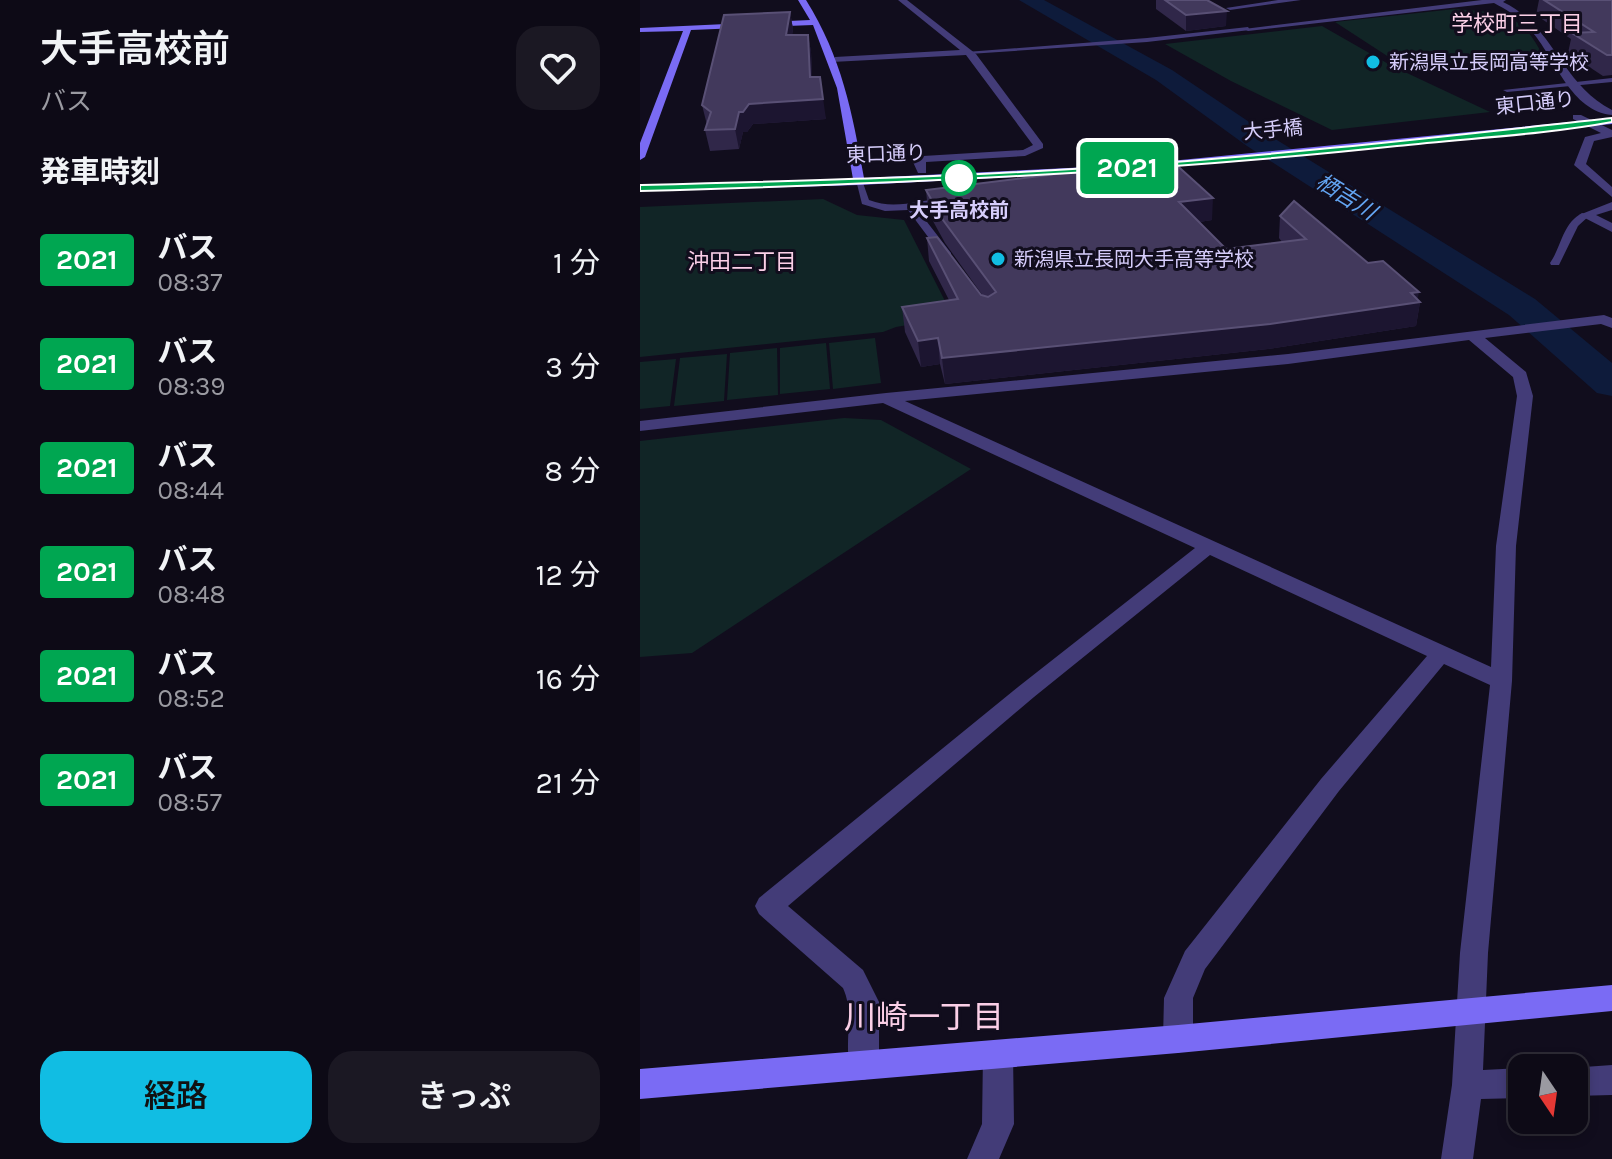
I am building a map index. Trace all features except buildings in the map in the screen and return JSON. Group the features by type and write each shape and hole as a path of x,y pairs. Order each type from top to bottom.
{"street":[{"path":"802,0 817,22 835,60 849,111 858,178"},
{"path":"902,0 969,52 1039,146 1025,153 923,159 919,162 922,171"},
{"path":"1230,8 1297,0"},
{"path":"1397,0 1417,9"},
{"path":"1248,29 1502,0"},
{"path":"1495,1 1515,8 1529,8"},
{"path":"1217,6 1244,11"},
{"path":"1515,8 1539,31 1585,98 1611,116"},
{"path":"640,30 817,22"},
{"path":"640,157 688,28"},
{"path":"835,60 969,52"},
{"name":"東口通り","path":"1319,144 1611,116"},
{"name":"東口通り","path":"1330,151 1590,123 1611,116"},
{"path":"1577,117 1612,134"},
{"path":"1612,134 1589,139 1580,165 1612,193"},
{"name":"大手橋","path":"1234,156 1319,144"},
{"name":"大手橋","path":"1234,156 1330,151"},
{"name":"東口通り","path":"640,179 858,178 922,171 1234,156"},
{"name":"東口通り","path":"640,188 1234,156"},
{"path":"1585,215 1612,206"},
{"path":"1585,215 1612,228"},
{"path":"640,426 1605,322"},
{"path":"1457,1159 1467,1085 1470,1010 1501,681 1506,546 1525,396 1520,375 1480,337"},
{"path":"886,398 1501,681"},
{"path":"864,1066 864,1002 853,979 769,906 1026,692 1209,546"},
{"path":"1178,1039 1175,1002 1195,960 1330,785 1440,654"},
{"path":"640,1084 1178,1039 1612,998"},
{"path":"983,1159 998,1124 998,1054"},
{"path":"1588,1081 1612,1080"},
{"path":"1467,1085 1508,1084"}],"lane":[{"path":"969,52 1144,41 1248,29"},
{"path":"1507,90 1612,80"},
{"path":"858,178 865,202 885,208 912,209 964,199"},
{"path":"912,209 954,265"},
{"path":"1555,263 1562,255 1572,223 1585,215"}],"green space":[{"path":"1455,9 1498,14 1518,22 1535,41 1543,56 1415,66 1398,63 1335,22"},
{"path":"1322,26 1392,66 1490,112 1332,130 1231,81 1165,44"},
{"path":"823,199 857,215 904,220 945,301 919,323 883,332 640,357 640,207"},
{"path":"875,338 881,383 833,389 829,343"},
{"path":"826,343 830,389 780,394 780,348"},
{"path":"777,348 778,395 727,400 730,353"},
{"path":"727,354 724,401 674,406 680,358"},
{"path":"676,359 670,406 640,409 640,362"},
{"path":"844,418 881,420 971,469 692,653 640,657 640,441"}],"waterway":[{"name":"栖吉川","path":"1029,0 1090,31 1164,75 1257,140 1522,307 1612,384"}],"bus line":[{"name":"2021","path":"640,188 859,182 1118,169 1330,151 1612,121"}],"place":[{"name":"新潟県立長岡高等学校","path":"1373,62"},
{"name":"大手高校前","path":"959,178"},
{"name":"新潟県立長岡大手高等学校","path":"998,259"}],"district":[{"name":"学校町三丁目","path":"1517,24"},
{"name":"沖田二丁目","path":"742,262"},
{"name":"川崎一丁目","path":"924,1017"}]}
